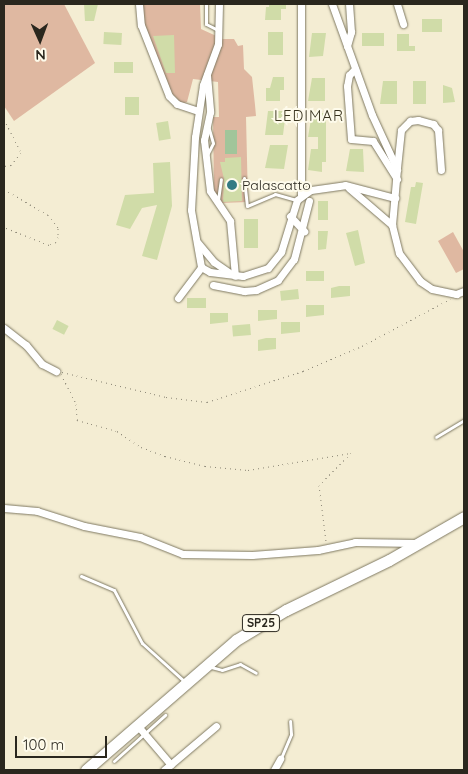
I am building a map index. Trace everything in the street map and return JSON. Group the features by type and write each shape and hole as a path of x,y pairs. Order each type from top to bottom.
{"main road":[{"name":"SP25","path":"86,770 141,729 185,682 206,663 260,624 420,544 464,517"}],"street":[{"path":"139,4 141,25 169,96 177,104 198,111"},
{"path":"178,298 200,268 191,210 198,111 220,30 219,4"},
{"path":"200,268 235,276 260,272 275,261 284,242 290,216 299,198 301,4"},
{"path":"332,4 355,69 397,168"},
{"path":"346,46 351,32 349,4"},
{"path":"397,4 404,24"},
{"path":"355,69 347,86 351,139 372,141 397,179"},
{"path":"207,74 208,123 204,140 210,191 226,214 233,231 235,276"},
{"path":"441,170 438,130 433,124 418,120 410,121 401,130 392,225 399,254 420,281 432,289 456,294 464,291"},
{"path":"299,198 323,186 345,185 395,198"},
{"path":"345,185 358,193 392,225"},
{"path":"213,285 244,291 272,283 294,259 304,231 309,201"},
{"path":"290,216 304,231"},
{"path":"196,240 214,262 235,276"},
{"path":"4,328 26,345 42,364 56,371"},
{"path":"4,508 37,511 84,526 140,537 183,554 252,555 328,548 355,542 420,544"},
{"path":"164,770 216,726"},
{"path":"141,729 171,765"},
{"path":"274,770 280,759"}],"lane":[{"path":"206,4 206,24 220,30"},
{"path":"244,178 247,206 254,206 268,195 275,194 299,198"},
{"path":"217,203 222,179"},
{"path":"436,437 464,420"},
{"path":"82,576 114,590 142,643 185,682"},
{"path":"206,663 215,670 240,664 256,674"},
{"path":"114,761 141,729 165,715"},
{"path":"280,759 290,734 290,721"}],"path":[{"path":"4,119 21,153 11,165 4,166"},
{"path":"4,189 48,215 58,228 58,237 56,242 48,245 4,227"},
{"path":"56,371 166,397 207,402 303,371 362,346 445,304 456,294"},
{"path":"56,371 64,377 75,399 77,420 117,431 141,447 165,456 205,466 248,470 351,453 320,485 319,500 328,548"}],"shaded area":[{"path":"4,4 64,4 95,63 14,121 4,106"},
{"path":"142,4 200,4 201,29 223,39 234,39 238,46 243,45 244,69 252,77 256,116 246,117 248,202 221,203 214,192 213,117 219,117 218,82 193,79 187,102 182,104 172,97 143,25"},
{"path":"225,130 237,130 237,154 225,154"},
{"path":"453,232 464,252 464,269 456,273 438,241"}],"building":[{"path":"84,4 98,4 94,21 85,21"},
{"path":"269,4 286,4 286,9 281,9 281,20 265,20 266,7 269,7"},
{"path":"422,19 442,19 442,32 422,32"},
{"path":"104,32 122,33 121,45 103,44"},
{"path":"268,32 283,32 283,55 268,55"},
{"path":"312,33 326,33 323,56 309,57"},
{"path":"362,33 384,33 384,46 362,46"},
{"path":"397,34 409,34 409,46 415,46 415,51 397,51"},
{"path":"174,35 175,73 166,73 153,36"},
{"path":"114,62 133,62 133,73 114,73"},
{"path":"273,77 284,77 284,90 280,90 280,101 266,101 266,88 270,88"},
{"path":"312,78 325,78 325,101 308,101"},
{"path":"383,81 397,81 397,104 380,104"},
{"path":"413,81 426,81 426,104 413,104"},
{"path":"443,85 452,88 455,102 443,103"},
{"path":"125,97 139,97 139,115 125,115"},
{"path":"268,111 286,111 283,135 265,135"},
{"path":"312,113 326,113 326,162 322,162 322,172 308,170 311,149 318,149 318,137 308,137"},
{"path":"168,121 171,139 159,141 156,123"},
{"path":"270,145 288,145 284,169 265,168"},
{"path":"350,149 363,149 364,172 346,171"},
{"name":"Palascatto","path":"241,157 242,201 223,202 224,179 220,162 225,162 225,158"},
{"path":"170,162 172,206 157,260 142,256 157,205 142,208 130,229 116,225 125,195 154,193 153,163"},
{"path":"416,182 423,183 416,224 405,222 411,187 415,187"},
{"path":"318,201 328,201 328,220 318,220"},
{"path":"244,219 258,219 258,248 244,248"},
{"path":"358,230 365,263 355,266 346,233"},
{"path":"318,231 328,231 326,249 318,250"},
{"path":"306,271 324,271 324,281 306,281"},
{"path":"350,286 350,296 331,298 331,288"},
{"path":"298,289 299,299 281,301 280,291"},
{"path":"187,298 206,298 206,308 187,308"},
{"path":"306,305 324,305 324,315 306,317"},
{"path":"258,310 277,310 277,319 258,321"},
{"path":"210,313 228,313 228,322 210,324"},
{"path":"57,320 69,326 64,335 52,329"},
{"path":"281,322 300,322 300,332 281,334"},
{"path":"250,324 251,335 233,337 232,326"},
{"path":"276,338 276,349 258,351 258,340"}],"place":[{"name":"Palascatto","path":"232,185"}],"district":[{"name":"LEDIMAR","path":"309,116"}]}
